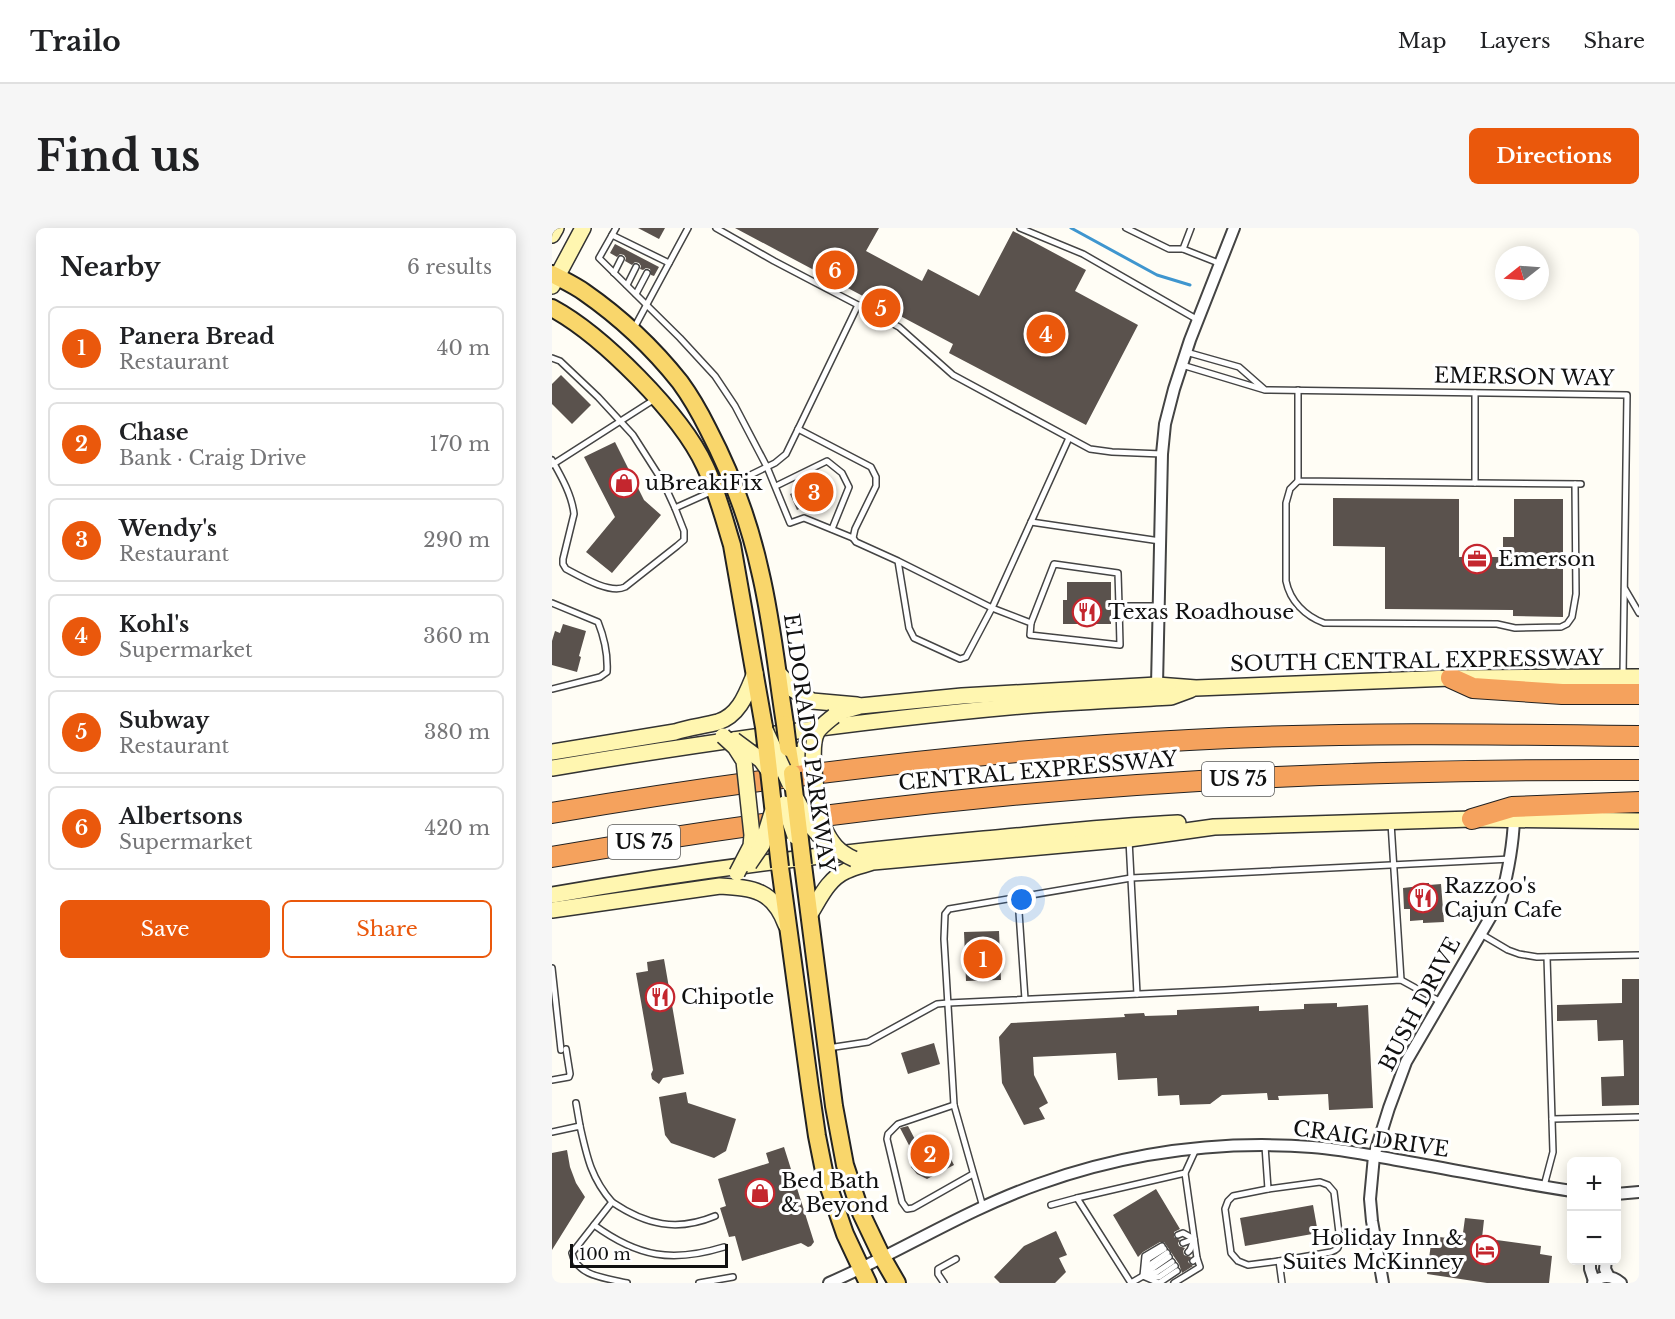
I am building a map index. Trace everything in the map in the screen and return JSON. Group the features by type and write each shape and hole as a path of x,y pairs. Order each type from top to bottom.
{"highway":[{"path":"1451,678 1473,688 1562,694 1639,694"},
{"name":"CENTRAL EXPRESSWAY","path":"552,813 707,788 844,770 1122,744 1247,737 1386,734 1639,736"},
{"name":"CENTRAL EXPRESSWAY","path":"552,857 839,814 1059,791 1355,774 1639,770"},
{"path":"1472,819 1512,807 1639,802"}],"main road":[{"path":"552,235 556,228"},
{"path":"554,279 583,228"},
{"name":"ELDORADO PARKWAY","path":"554,279 582,290 597,301 646,343 681,384 699,412 734,482 752,536 779,674 788,748 776,834 814,1117 825,1176 845,1234 864,1276"},
{"name":"ELDORADO PARKWAY","path":"552,308 597,340 657,398 688,437 705,465 715,491 732,545 764,727 783,786 803,865 834,1106 845,1165 861,1213 897,1283"},
{"path":"634,375 668,397 682,413 717,472 726,480 734,482"},
{"path":"715,491 725,490 730,495 748,552 760,570"},
{"path":"552,752 675,732 691,726 718,722 730,716 744,700 755,673"},
{"path":"779,674 794,690 812,701 860,706"},
{"name":"SOUTH CENTRAL EXPRESSWAY","path":"860,706 962,696 1157,685 1196,688 1451,678 1639,677"},
{"name":"SOUTH CENTRAL EXPRESSWAY","path":"552,768 695,744 842,725 1021,706 1171,697 1196,688"},
{"path":"720,886 752,861 762,845 783,786 809,740 834,716 860,706"},
{"path":"675,732 719,734 731,738 749,750 783,786 813,831 833,849 854,859 873,862"},
{"path":"817,732 813,761 822,820 828,836 839,852"},
{"path":"719,734 735,747 744,761 752,834 750,846 737,873"},
{"path":"810,914 837,876 873,862 1129,839 1214,827 1472,819 1639,821"},
{"path":"552,894 723,868 864,850 1122,826 1194,822 1214,827"},
{"path":"552,910 720,886 754,889 769,897 779,910 789,933"}],"street":[{"path":"1157,685 1162,454 1165,424 1186,352 1234,228"},
{"name":"BUSH DRIVE","path":"1383,1283 1370,1199 1374,1156 1406,1062 1501,898 1510,859 1514,819"},
{"name":"CRAIG DRIVE","path":"829,1283 864,1276 882,1257 983,1207 1037,1184 1081,1170 1137,1157 1197,1148 1265,1145 1314,1147 1567,1190"},
{"path":"1621,1194 1639,1192"},
{"path":"1590,1265 1593,1282 1601,1277 1609,1277 1620,1283"},
{"path":"1605,1265 1609,1277"}],"lane":[{"path":"616,228 599,258 647,304 715,376 735,406 767,467 790,523 804,518 832,528 992,608 1031,623"},
{"path":"633,331 688,228"},
{"path":"716,228 899,327 953,375 1090,449 1162,454"},
{"path":"1020,228 1083,254 1198,320"},
{"path":"1126,228 1169,249 1183,249 1221,264"},
{"path":"1183,249 1191,228"},
{"path":"612,235 628,247 644,251 669,263"},
{"path":"641,257 644,251"},
{"path":"652,263 655,256"},
{"path":"614,273 621,259"},
{"path":"627,285 636,267"},
{"path":"636,294 647,273"},
{"path":"734,482 776,463 786,454 858,305"},
{"path":"1186,352 1239,367 1265,390"},
{"path":"552,358 560,362 598,397 620,422 633,435 663,482 684,531 684,540 625,587 619,590 605,587 566,569 563,564 574,514 567,490 553,463 620,422 657,398"},
{"name":"EMERSON WAY","path":"1182,365 1265,390 1627,395 1623,677"},
{"path":"1298,390 1298,481 1290,489 1286,502 1286,581 1288,592 1304,613 1324,623 1497,624 1515,628 1561,627 1567,624 1572,617 1576,594 1578,484 1298,481"},
{"path":"1474,393 1475,483"},
{"path":"798,429 871,467 876,477 876,486 853,538"},
{"path":"898,561 909,628 914,638 960,659 966,657 992,608 1069,438"},
{"path":"776,486 827,461 842,473 849,487 832,528"},
{"path":"675,508 715,491"},
{"path":"1031,522 1160,541"},
{"path":"1054,564 1118,573 1119,606 1119,645 1030,635 1031,623 1054,564"},
{"path":"1624,588 1639,613"},
{"path":"552,603 598,621 607,664 607,672 600,677 552,689"},
{"path":"1119,606 1159,606"},
{"path":"1391,822 1401,980"},
{"path":"1129,839 1137,994"},
{"path":"983,1207 954,1105 944,939 945,914 949,909 1131,878 1510,859"},
{"path":"1018,898 1025,999"},
{"path":"1481,933 1508,950 1519,954 1547,957 1639,955"},
{"path":"1544,1186 1553,1152 1547,957"},
{"path":"552,968 569,1077 552,1080"},
{"path":"827,1048 868,1042 937,1004 948,1003 1401,980 1441,1002"},
{"path":"576,1103 590,1168 600,1187 612,1202 627,1212 659,1224 689,1224 715,1216"},
{"path":"954,1105 898,1124 888,1134 887,1139 902,1202 907,1209 913,1208 973,1174"},
{"path":"1552,1119 1639,1117"},
{"path":"552,1132 580,1126"},
{"path":"1265,1145 1268,1189"},
{"path":"1187,1249 1190,1250 1194,1239 1185,1173 1197,1148"},
{"path":"1051,1205 1185,1173"},
{"path":"1320,1182 1328,1185 1334,1192 1339,1247 1331,1252 1279,1262 1248,1265 1238,1262 1231,1252 1226,1209 1228,1201 1233,1196 1268,1189 1320,1182"},
{"path":"1077,1198 1131,1283 1143,1276 1151,1264 1169,1258"},
{"path":"612,1202 572,1253 574,1262 580,1269 627,1283"},
{"path":"594,1226 629,1246 653,1254 694,1255 724,1247"},
{"path":"1187,1249 1194,1239"},
{"path":"1187,1249 1194,1239"},
{"path":"1173,1283 1200,1267 1187,1249"},
{"path":"1143,1276 1145,1256 1169,1258"},
{"path":"1143,1276 1159,1277 1169,1258"},
{"path":"1143,1276 1161,1283 1169,1258"},
{"path":"944,1283 938,1274 938,1269 956,1259"},
{"path":"1279,1262 1282,1283"},
{"path":"699,1283 733,1277"}],"building":[{"path":"638,228 665,228 659,239"},
{"path":"735,228 879,228 866,251 922,281 928,269 979,296 1013,231 1086,270 1075,291 1138,325 1086,425 949,353 953,344"},
{"path":"615,244 659,267 654,276 651,275 650,269 640,269 639,263 635,262 632,265 625,261 624,255 620,254 617,257 610,253"},
{"path":"561,375 591,405 572,424 552,404 552,384"},
{"path":"615,442 644,500 661,515 612,573 586,552 615,517 584,457"},
{"path":"826,476 834,493 797,510 790,494"},
{"name":"Emerson","path":"1333,498 1459,499 1459,557 1503,557 1503,537 1514,537 1514,499 1563,499 1563,617 1513,616 1513,610 1385,609 1385,547 1333,546"},
{"name":"Texas Roadhouse","path":"1067,582 1111,582 1111,624 1063,624 1063,600 1067,600"},
{"path":"563,624 586,631 577,672 552,665 552,641 555,631 560,633"},
{"name":"Razzoo's Cajun Cafe","path":"1420,883 1441,884 1444,922 1410,921 1410,909 1404,909 1403,888 1420,886"},
{"path":"999,931 1001,980 966,981 964,932"},
{"path":"664,959 684,1074 663,1078 659,1084 652,1079 653,1070 636,973 648,971 647,962"},
{"path":"1622,979 1639,979 1639,1105 1602,1106 1601,1077 1624,1076 1623,1040 1598,1041 1597,1020 1557,1021 1557,1005 1622,1003"},
{"path":"1337,1003 1337,1007 1368,1005 1373,1108 1329,1110 1328,1094 1278,1096 1279,1100 1268,1100 1267,1093 1222,1095 1210,1104 1180,1105 1179,1095 1158,1096 1157,1078 1118,1080 1116,1053 1033,1057 1034,1075 1048,1103 1039,1108 1045,1119 1024,1125 1002,1083 999,1037 1011,1023 1125,1017 1124,1014 1144,1013 1145,1016 1177,1015 1177,1010 1259,1006 1259,1011 1304,1009 1304,1004"},
{"path":"934,1043 940,1064 908,1074 901,1053"},
{"path":"686,1092 688,1103 736,1119 726,1151 714,1158 671,1143 665,1135 659,1097"},
{"path":"908,1126 919,1147 939,1136 954,1165 927,1179 917,1174 911,1167 910,1152 912,1151 900,1128"},
{"name":"Bed Bath & Beyond","path":"784,1147 814,1242 808,1247 801,1243 742,1261 735,1236 729,1237 720,1208 726,1206 718,1179 769,1163 766,1153"},
{"path":"567,1150 576,1183 585,1197 552,1250 552,1153"},
{"path":"1156,1189 1180,1229 1174,1232 1174,1237 1180,1240 1179,1246 1185,1248 1184,1255 1191,1257 1188,1262 1193,1266 1182,1273 1179,1264 1164,1242 1160,1242 1138,1257 1113,1215"},
{"path":"1313,1205 1318,1233 1245,1246 1240,1218"},
{"name":"Holiday Inn & Suites McKinney","path":"1465,1218 1484,1220 1482,1238 1541,1246 1540,1254 1552,1256 1549,1283 1487,1283 1427,1274 1432,1236 1462,1240"},
{"path":"1056,1231 1067,1255 1059,1258 1066,1272 1055,1283 1000,1283 994,1277 1024,1246"}],"waterway":[{"path":"1071,228 1157,275 1190,285"}],"place":[{"name":"Albertsons","path":"835,270"},
{"name":"Subway","path":"881,308"},
{"name":"Kohl's","path":"1046,334"},
{"name":"uBreakiFix","path":"624,483"},
{"name":"Wendy's","path":"814,492"},
{"name":"Emerson","path":"1477,559"},
{"name":"Texas Roadhouse","path":"1087,612"},
{"name":"Razzoo's Cajun Cafe","path":"1423,898"},
{"name":"Panera Bread","path":"983,959"},
{"name":"Chipotle","path":"660,997"},
{"name":"Chase","path":"930,1154"},
{"name":"Bed Bath & Beyond","path":"760,1193"},
{"name":"Holiday Inn & Suites McKinney","path":"1485,1250"}]}
